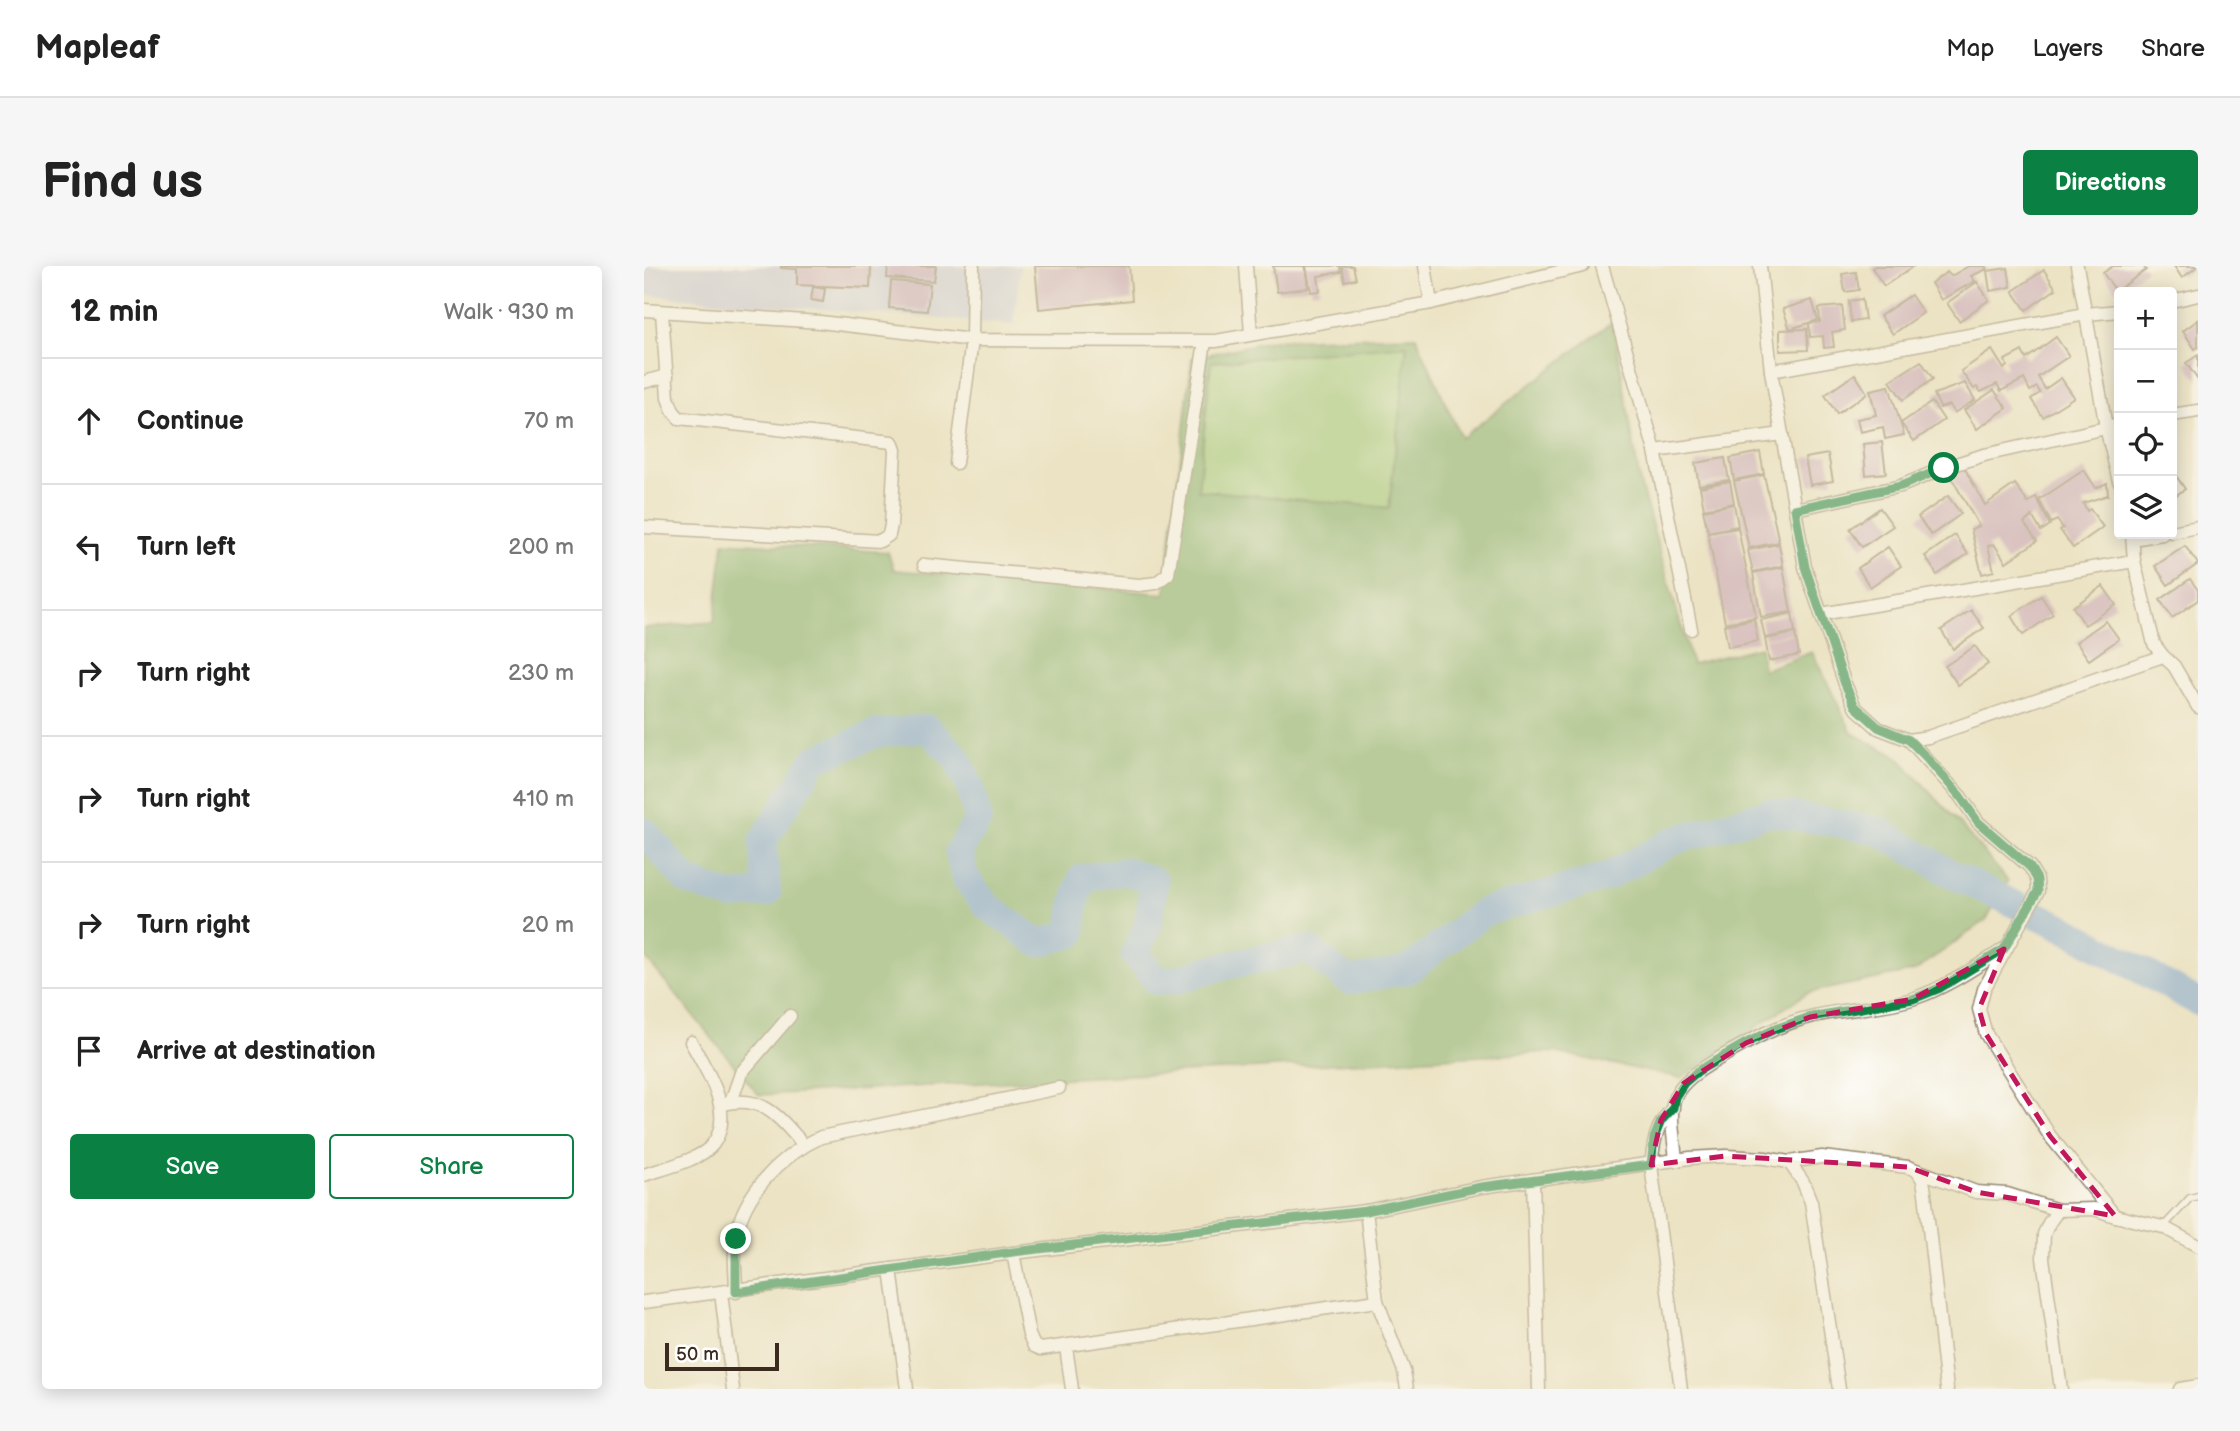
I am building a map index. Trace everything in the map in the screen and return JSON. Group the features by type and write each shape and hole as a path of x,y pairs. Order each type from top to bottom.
{"street":[{"path":"956,463 972,341 974,266"},
{"path":"1246,266 1251,334"},
{"path":"1425,266 1431,303"},
{"path":"644,310 820,322 972,341 1205,342 1431,303 1583,266"},
{"path":"1602,266 1655,451 1691,628"},
{"path":"1760,266 1771,371 1805,567 1855,706 1878,727 1909,740 1960,796 1978,822 2030,867 2037,879 2038,891 2004,949 1984,989 1979,1009 1986,1034 2050,1136 2115,1216"},
{"path":"2077,266 2113,426 2118,476"},
{"path":"2177,299 2198,295"},
{"path":"1771,371 2086,314 2114,311"},
{"path":"644,527 880,541 889,536 891,525 895,450 892,442 679,418 668,398 662,312"},
{"path":"924,565 1139,585 1156,583 1168,574 1205,342"},
{"path":"644,382 667,376"},
{"path":"2177,414 2198,411"},
{"path":"1795,509 1901,486 1984,455 2113,426"},
{"path":"1655,451 1782,434"},
{"path":"2177,531 2198,527"},
{"path":"2132,539 2134,561 2154,644 2174,666 2198,707"},
{"path":"1821,614 2134,561"},
{"path":"1909,740 1928,737 2163,656"},
{"path":"1676,1161 1673,1108 1675,1097 1684,1083 1698,1071 1765,1033 1810,1017 1913,999 1940,988 2004,949"},
{"path":"644,1175 695,1157 713,1145 726,1103 741,1073 790,1016"},
{"path":"691,1042 726,1103"},
{"path":"736,1292 736,1239 741,1216 776,1167 804,1145 821,1137 1059,1088"},
{"path":"726,1103 747,1101 762,1104 804,1145"},
{"path":"1673,1108 1661,1121 1654,1138 1651,1165 1681,1389"},
{"path":"644,1303 1013,1252 1366,1211 1481,1187 1690,1158 1726,1156 1765,1158 1789,1163 1822,1157 1908,1167 1976,1192 2007,1194 2058,1210 2094,1209 2163,1227 2198,1246"},
{"path":"1789,1163 1803,1182 1811,1202 1839,1389"},
{"path":"1918,1172 1923,1180 1925,1194 1947,1389"},
{"path":"1533,1180 1539,1389"},
{"path":"2058,1210 2044,1234 2043,1258 2061,1389"},
{"path":"1366,1211 1377,1301 1404,1371 1407,1389"},
{"path":"1013,1252 1028,1335 1034,1346 1041,1349 1377,1301"},
{"path":"891,1269 907,1389"},
{"path":"721,1293 733,1389"},
{"path":"1066,1347 1072,1389"},
{"path":"2180,1389 2198,1386"}],"lane":[{"path":"2163,1227 2190,1198 2198,1196"}],"highlighted area":[{"path":"2004,949 1979,1009 1986,1034 2050,1136 2115,1216 1976,1192 1908,1167 1726,1156 1651,1165 1661,1120 1684,1083 1746,1043 1810,1017 1913,999"}],"shaded area":[{"path":"644,266 1021,266 1013,325 644,295"}],"green space":[{"path":"1613,321 1640,483 1692,664 1760,647 1763,670 1812,652 1852,733 1898,757 2008,881 1986,920 1915,971 1807,993 1681,1078 1553,1052 759,1095 644,956 644,628 714,622 724,542 888,552 894,570 1165,594 1192,358 1274,340 1416,336 1461,438","holes":["1407,345 1389,508 1198,490 1211,362"]},
{"path":"1407,345 1389,508 1198,491 1211,362"}],"building":[{"path":"781,266 871,266 870,288 797,285 797,269"},
{"path":"888,266 936,266 934,281 887,278"},
{"path":"1035,266 1129,266 1132,300 1039,309"},
{"path":"1273,266 1305,266 1308,288 1277,292"},
{"path":"1306,266 1340,266 1341,272 1318,276 1320,291 1311,292"},
{"path":"1342,266 1353,266 1356,279 1345,281"},
{"path":"1914,266 1884,286 1872,268"},
{"path":"1969,266 1985,266 1987,269 1971,276 1975,281 1941,300 1931,283 1947,272 1951,276"},
{"path":"2113,266 2143,266 2146,270 2122,287 2114,288 2103,273"},
{"path":"2174,266 2198,266 2182,278"},
{"path":"2008,268 2011,287 1990,291 1987,271"},
{"path":"2044,270 2056,289 2026,310 2013,291"},
{"path":"1856,272 1859,290 1845,292 1842,274"},
{"path":"891,281 930,284 927,311 889,308"},
{"path":"1977,282 1989,300 1959,321 1947,303"},
{"path":"813,287 825,289 823,302 811,300"},
{"path":"1911,295 1923,313 1893,334 1880,316"},
{"path":"1862,299 1865,320 1851,322 1849,301"},
{"path":"1812,300 1818,320 1790,329 1783,309"},
{"path":"1842,306 1845,330 1832,332 1834,347 1824,348 1823,336 1810,337 1809,323 1820,322 1819,308"},
{"path":"2198,320 2198,347 2195,349 2183,331"},
{"path":"1807,329 1808,350 1780,351 1780,330"},
{"path":"2056,337 2069,356 2038,377 2045,389 2061,378 2074,397 2043,417 2031,399 2040,393 2037,387 2030,391 2024,379 2001,391 1997,384 1981,392 1977,387 1974,389 1961,371 1992,350 2004,369 2007,366 2005,360 2022,351 2026,359"},
{"path":"2198,355 2198,380 2186,363"},
{"path":"1921,361 1933,379 1903,400 1890,381"},
{"path":"1855,374 1867,393 1837,414 1825,395"},
{"path":"1965,383 1975,400 1954,413 1949,405 1940,408 1934,394"},
{"path":"1889,386 1904,435 1885,439 1883,427 1860,432 1857,419 1876,415 1870,390"},
{"path":"1994,390 2007,408 1977,429 1964,410"},
{"path":"1932,402 1944,420 1914,441 1901,423"},
{"path":"1882,442 1886,473 1866,475 1863,444"},
{"path":"1760,452 1764,474 1734,480 1730,458"},
{"path":"1828,454 1833,481 1810,485 1805,458"},
{"path":"1725,458 1729,480 1699,485 1695,463"},
{"path":"1964,467 1985,505 2015,484 2028,503 2036,497 2050,525 2041,531 2032,516 2024,523 2037,541 2006,562 1994,544 1988,546 1994,571 1982,574 1971,529 1979,526 1950,475"},
{"path":"2084,470 2096,488 2107,483 2108,495 2083,503 2103,527 2073,548 2060,530 2063,528 2057,520 2051,523 2039,500"},
{"path":"1764,475 1779,542 1749,548 1734,481"},
{"path":"2177,477 2185,489 2177,495"},
{"path":"1730,481 1734,503 1704,509 1700,487"},
{"path":"1948,496 1961,514 1931,535 1918,517"},
{"path":"1734,504 1738,526 1708,532 1703,510"},
{"path":"1880,508 1893,526 1862,547 1850,529"},
{"path":"1738,528 1756,617 1725,623 1708,533"},
{"path":"1955,535 1968,554 1937,575 1925,556"},
{"path":"1779,544 1783,566 1753,572 1748,550"},
{"path":"2185,546 2198,564 2168,585 2155,566"},
{"path":"1888,547 1901,566 1870,587 1858,568"},
{"path":"1783,567 1791,612 1761,617 1753,573"},
{"path":"2190,579 2198,590 2198,600 2172,618 2160,600"},
{"path":"2103,586 2116,605 2085,625 2073,607"},
{"path":"2041,596 2053,614 2023,635 2011,616"},
{"path":"1971,610 1984,628 1953,649 1941,630"},
{"path":"1792,613 1795,632 1765,638 1761,620"},
{"path":"1754,619 1758,641 1728,647 1724,625"},
{"path":"2106,621 2119,639 2089,660 2076,642"},
{"path":"1795,633 1799,655 1769,661 1765,639"},
{"path":"1975,646 1988,664 1958,685 1945,666"}],"waterway":[{"path":"644,831 687,881 730,896 767,893 763,841 815,759 875,734 927,728 957,758 970,787 978,820 959,851 965,877 987,906 1038,943 1072,934 1074,907 1082,878 1126,871 1154,881 1148,926 1135,954 1157,981 1176,980 1215,968 1308,949 1349,981 1408,970 1484,912 1607,877 1673,841 1771,812 1877,830 1954,875 2066,929 2198,1002"}],"route":[{"path":"736,1239 736,1292 1013,1252 1366,1211 1481,1187 1651,1165 1654,1138 1661,1121 1673,1108 1675,1097 1684,1083 1698,1071 1775,1029 1810,1017 1913,999 1940,988 1986,961 2004,949 2026,914 2038,891 2037,879 2017,854 1978,822 1960,796 1909,740 1878,727 1855,706 1805,567 1795,509 1901,486 1944,468"}]}
